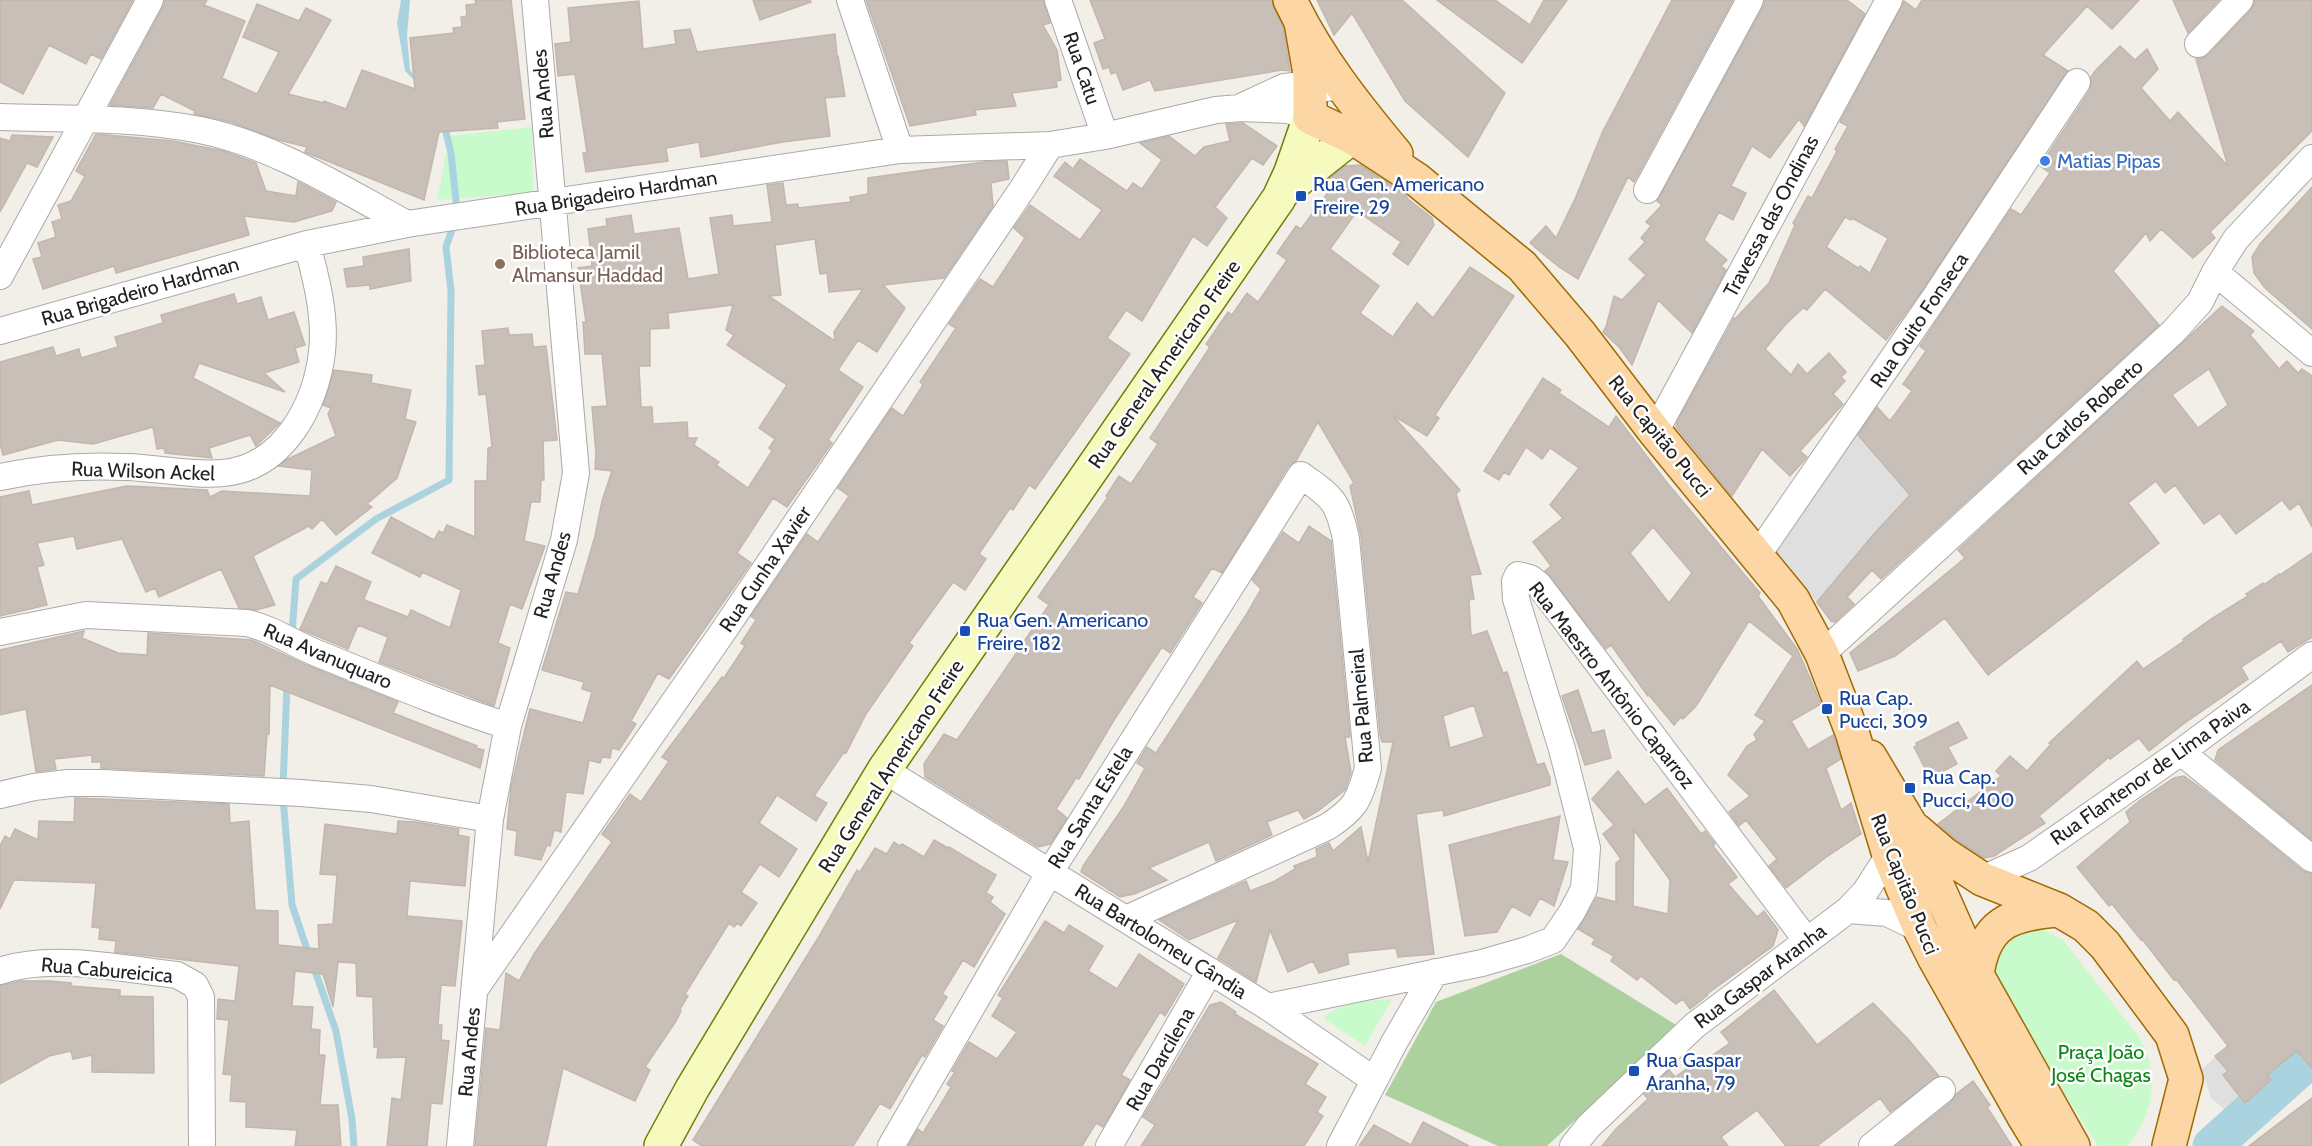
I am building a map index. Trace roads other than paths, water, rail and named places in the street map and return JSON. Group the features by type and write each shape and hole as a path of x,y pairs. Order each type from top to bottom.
{"main road":[{"path":"1295,11 1308,58 1310,101"},
{"path":"1295,11 1353,114"},
{"name":"Rua Capitão Pucci","path":"1310,101 1353,114 1416,179 1522,266 1580,334 1655,432 1793,600 1822,654 1852,732 1889,855 1920,928 1987,1022"},
{"name":"Rua General Americano Freire","path":"1283,191 1310,101"},
{"name":"Rua General Americano Freire","path":"661,1146 692,1089 884,770 1283,191 1353,114"},
{"name":"Rua Capitão Pucci","path":"1852,732 1867,752 1910,824"},
{"path":"1910,824 1944,854 1982,879 2059,910 2086,926 2105,945 2172,1035 2186,1079 2178,1116 2167,1145"},
{"path":"1910,824 1977,975 1987,1022 2023,1115 2043,1146"},
{"path":"1977,975 1980,956 1989,938 2006,920 2021,914 2059,910"},
{"path":"1987,1022 2073,1146"}],"street":[{"path":"0,276 150,0"},
{"name":"Rua Andes","path":"460,1146 490,819 508,726 564,540 576,473 535,0"},
{"path":"850,0 900,150"},
{"name":"Rua Catu","path":"1058,0 1106,136"},
{"path":"1647,190 1750,0"},
{"name":"Travessa das Ondinas","path":"1655,432 1889,0"},
{"path":"2198,44 2240,0"},
{"name":"Rua Quito Fonseca","path":"1757,556 1935,297 2077,82"},
{"name":"Rua Brigadeiro Hardman","path":"0,330 307,244 407,224 900,150 1050,145 1106,136 1185,116 1240,108 1284,87 1310,101 1353,114"},
{"path":"0,117 133,121 202,130 239,141 302,167 407,224"},
{"name":"Rua Cunha Xavier","path":"475,989 722,633 1050,145"},
{"name":"Rua Carlos Roberto","path":"1822,654 2173,332 2200,302 2215,272 2236,239 2312,158"},
{"name":"Rua Wilson Ackel","path":"0,477 71,467 126,467 223,474 262,459 282,445 308,405 322,350 318,284 307,244"},
{"path":"2215,272 2312,353"},
{"name":"Rua Santa Estela","path":"891,1146 1050,872 1301,475"},
{"name":"Rua Palmeiral","path":"1126,919 1326,828 1348,813 1361,794 1368,768 1346,539 1340,513 1333,499 1301,475"},
{"name":"Rua Maestro Antônio Caparroz","path":"1269,1007 1482,963 1553,940 1572,912 1584,889 1587,848 1562,749 1516,599 1515,581 1518,575 1530,578 1539,585 1807,941"},
{"name":"Rua Avanuquaro","path":"0,632 86,615 247,623 266,627 302,647 455,709 508,726"},
{"name":"Rua Flantenor de Lima Paiva","path":"1982,879 2029,858 2181,752 2312,655"},
{"path":"2181,752 2312,859"},
{"name":"Rua Bartolomeu Cândia","path":"884,770 1269,1007 1374,1080"},
{"path":"0,795 34,787 68,783 102,783 301,793 371,799 490,819"},
{"name":"Rua Gaspar Aranha","path":"1573,1146 1588,1127 1694,1026 1848,910 1865,892 1889,855"},
{"path":"1848,910 1887,913 1920,928"},
{"name":"Rua Cabureicica","path":"0,971 15,966 47,962 177,975 195,985 201,997 202,1006 202,1146"},
{"name":"Rua Darcilena","path":"1109,1146 1210,971"},
{"path":"1340,1146 1435,972"},
{"path":"1872,1146 1942,1090"}],"water":[{"path":"401,0 410,0 407,36 410,70 433,99 405,71 397,23"}],"waterway":[{"path":"444,124 451,153 457,210"},
{"path":"292,634 296,579 376,519 449,480 451,291 446,247 454,224"},
{"path":"283,787 287,684"},
{"path":"283,798 292,905 309,955"},
{"path":"313,965 336,1031 352,1119 354,1146"},
{"path":"2212,1146 2312,1057"}],"place":[{"name":"Matias Pipas","path":"2045,161"},
{"name":"Rua Gen. Americano Freire, 29","path":"1301,196"},
{"name":"Biblioteca Jamil Almansur Haddad","path":"500,264"},
{"name":"Rua Gen. Americano Freire, 182","path":"965,631"},
{"name":"Rua Cap. Pucci, 309","path":"1827,709"},
{"name":"Rua Cap. Pucci, 400","path":"1910,788"},
{"name":"Rua Gaspar Aranha, 79","path":"1634,1071"}],"park label":[{"name":"Praça João José Chagas","path":"2101,1064"}]}
